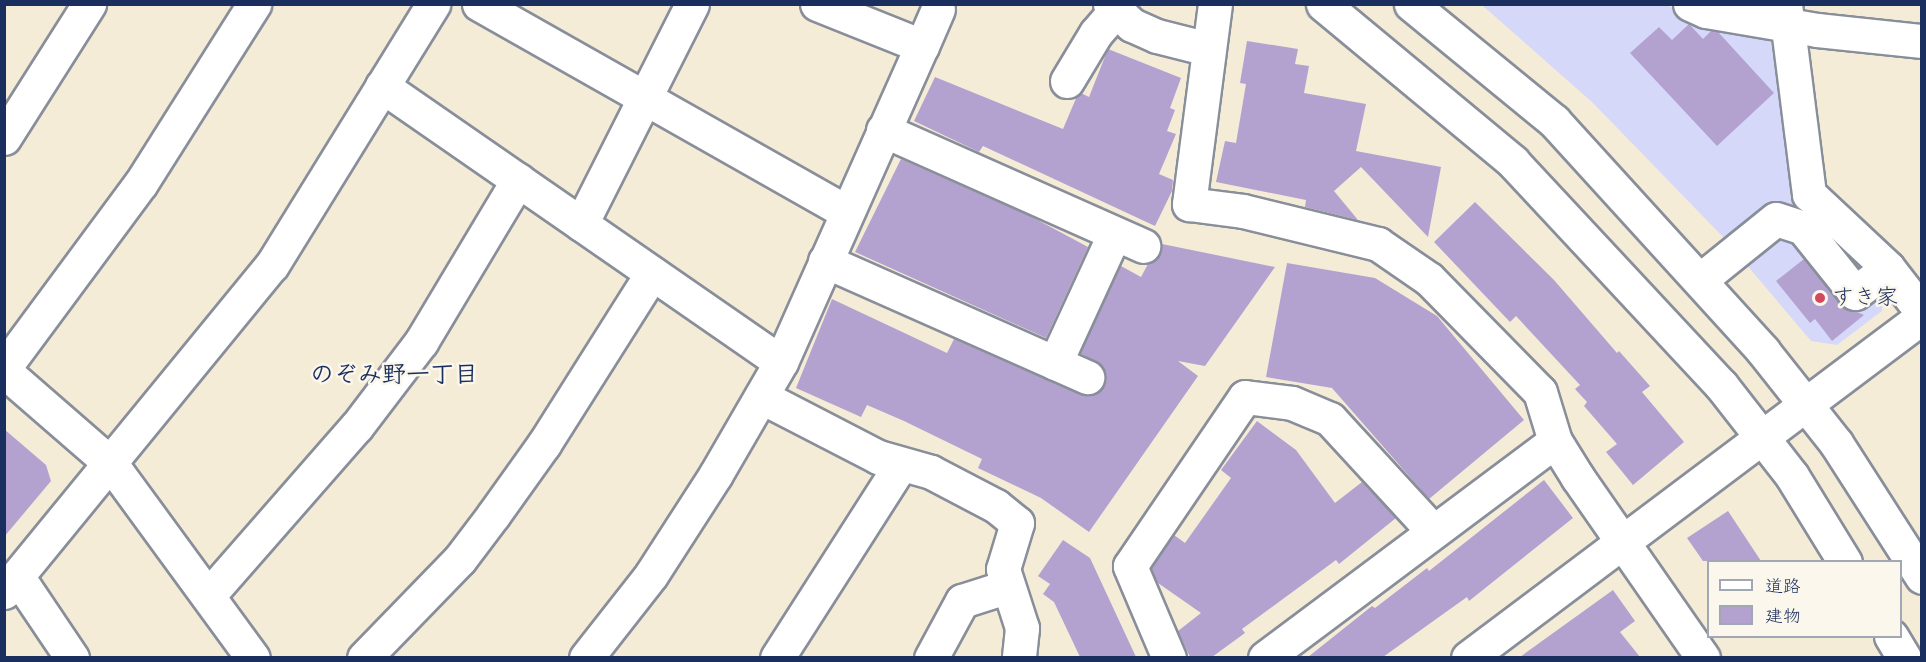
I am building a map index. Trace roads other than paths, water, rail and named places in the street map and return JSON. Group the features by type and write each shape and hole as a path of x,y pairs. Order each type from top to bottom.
{"street":[{"path":"4,138 89,4"},
{"path":"253,657 111,464 4,369 141,183 254,4"},
{"path":"72,657 10,584 111,464 272,265 433,4"},
{"path":"479,4 846,212"},
{"path":"581,224 692,4"},
{"path":"817,4 922,46"},
{"path":"1215,4 1190,204 1243,211 1378,244 1405,260 1429,279 1540,392 1555,441 1703,657"},
{"path":"1323,4 1513,162 1721,385 1762,435 1844,560"},
{"path":"1411,4 1554,121 1700,280 1805,402 1836,443 1922,577"},
{"path":"1690,4 1706,11 1786,15 1922,41"},
{"path":"1067,81 1112,8 1157,36 1208,49"},
{"path":"586,657 651,574 762,397 781,362 938,9"},
{"path":"1786,15 1809,194 1888,268 1922,312"},
{"path":"382,86 781,362"},
{"path":"883,130 1128,241 1055,363"},
{"path":"208,596 357,426 422,342 518,180"},
{"path":"1700,280 1776,219 1803,228 1855,293 1888,268"},
{"path":"825,261 1086,377"},
{"path":"364,657 460,558 494,514 544,444 652,273"},
{"path":"1468,657 1623,542 1805,402 1922,317"},
{"path":"762,397 900,466 931,472 996,506 1017,523 1003,569 1006,586 1022,628 1019,657"},
{"path":"1169,657 1130,566 1245,397 1292,403 1330,419 1433,531"},
{"path":"1265,657 1555,441"},
{"path":"777,657 900,466"},
{"path":"931,657 962,601 1006,586"},
{"path":"1892,638 1904,657"}],"place":[{"name":"すき家","path":"1820,298"}],"district":[{"name":"のぞみ野一丁目","path":"394,376"}]}
